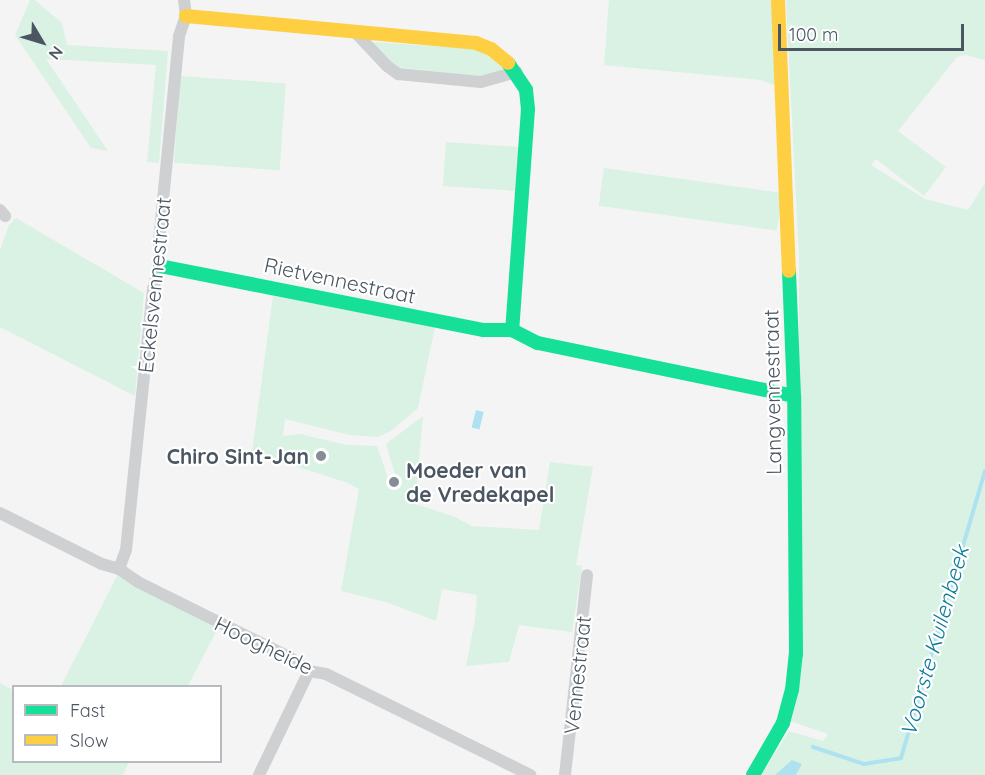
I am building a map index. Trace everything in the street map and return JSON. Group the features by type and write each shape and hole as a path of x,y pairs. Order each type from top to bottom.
{"street":[{"name":"Eckelsvennestraat","path":"119,569 126,550 153,289 160,266 159,241 178,47 186,15 184,0"},
{"name":"Langvennestraat","path":"753,775 783,723 793,681 796,654 794,396 778,0"},
{"path":"186,15 476,43 506,58 517,72 526,90 528,109 512,330"},
{"path":"354,31 387,66 399,74 481,82 517,72"},
{"name":"Rietvennestraat","path":"160,266 484,330 512,330 538,343 794,396"},
{"name":"Hoogheide","path":"0,513 102,564 119,569 138,582 289,657 309,671 326,675 530,775"},
{"name":"Vennestraat","path":"565,775 587,575"},
{"path":"259,775 309,671"}],"green space":[{"path":"30,0 35,0 62,23 67,45 168,51 159,163 147,162 156,65 46,59 108,151 91,148 15,35"},
{"path":"609,0 772,0 777,86 761,80 604,65"},
{"path":"786,0 985,0 985,60 966,55 957,57 898,131 946,167 924,196 876,159 871,165 925,199 968,210 985,183 985,775 796,775 802,764 775,775 761,775 789,731 823,741 828,734 790,721 799,394 799,257"},
{"path":"374,42 477,49 503,67 501,71 485,77 397,67 384,57 373,44"},
{"path":"180,76 286,83 280,170 174,163"},
{"path":"446,142 520,147 517,191 443,186"},
{"path":"604,168 782,193 777,231 599,206"},
{"path":"16,218 144,293 135,396 0,327 0,250 9,225"},
{"path":"273,296 435,327 418,408 391,431 377,437 350,435 285,419 283,436 300,434 347,445 377,446 388,478 395,474 386,444 423,416 415,504 453,516 472,526 539,530 550,462 593,467 576,565 582,566 572,632 519,625 509,662 466,666 475,620 477,595 442,589 436,621 386,602 341,591 359,489 345,482 252,452"},
{"path":"117,576 218,628 189,685 62,685"},
{"path":"0,683 12,689 12,763 129,763 123,775 0,775"}],"water":[{"path":"476,410 484,412 479,429 472,427"},
{"path":"792,760 802,764 796,775 775,775"}],"waterway":[{"name":"Voorste Kuilenbeek","path":"813,747 864,764 901,758 985,471"}],"traffic: fast":[{"path":"508,63 526,90 528,109 512,330"},
{"path":"160,266 484,330 512,330 538,343 794,396"},
{"path":"753,775 783,723 792,690 796,654 794,396 789,271"}],"traffic: slow":[{"path":"778,0 789,271"},
{"path":"186,16 476,43 491,49 508,63"}],"place":[{"name":"Chiro Sint-Jan","path":"321,456"},
{"name":"Moeder van de Vredekapel","path":"394,482"}]}
